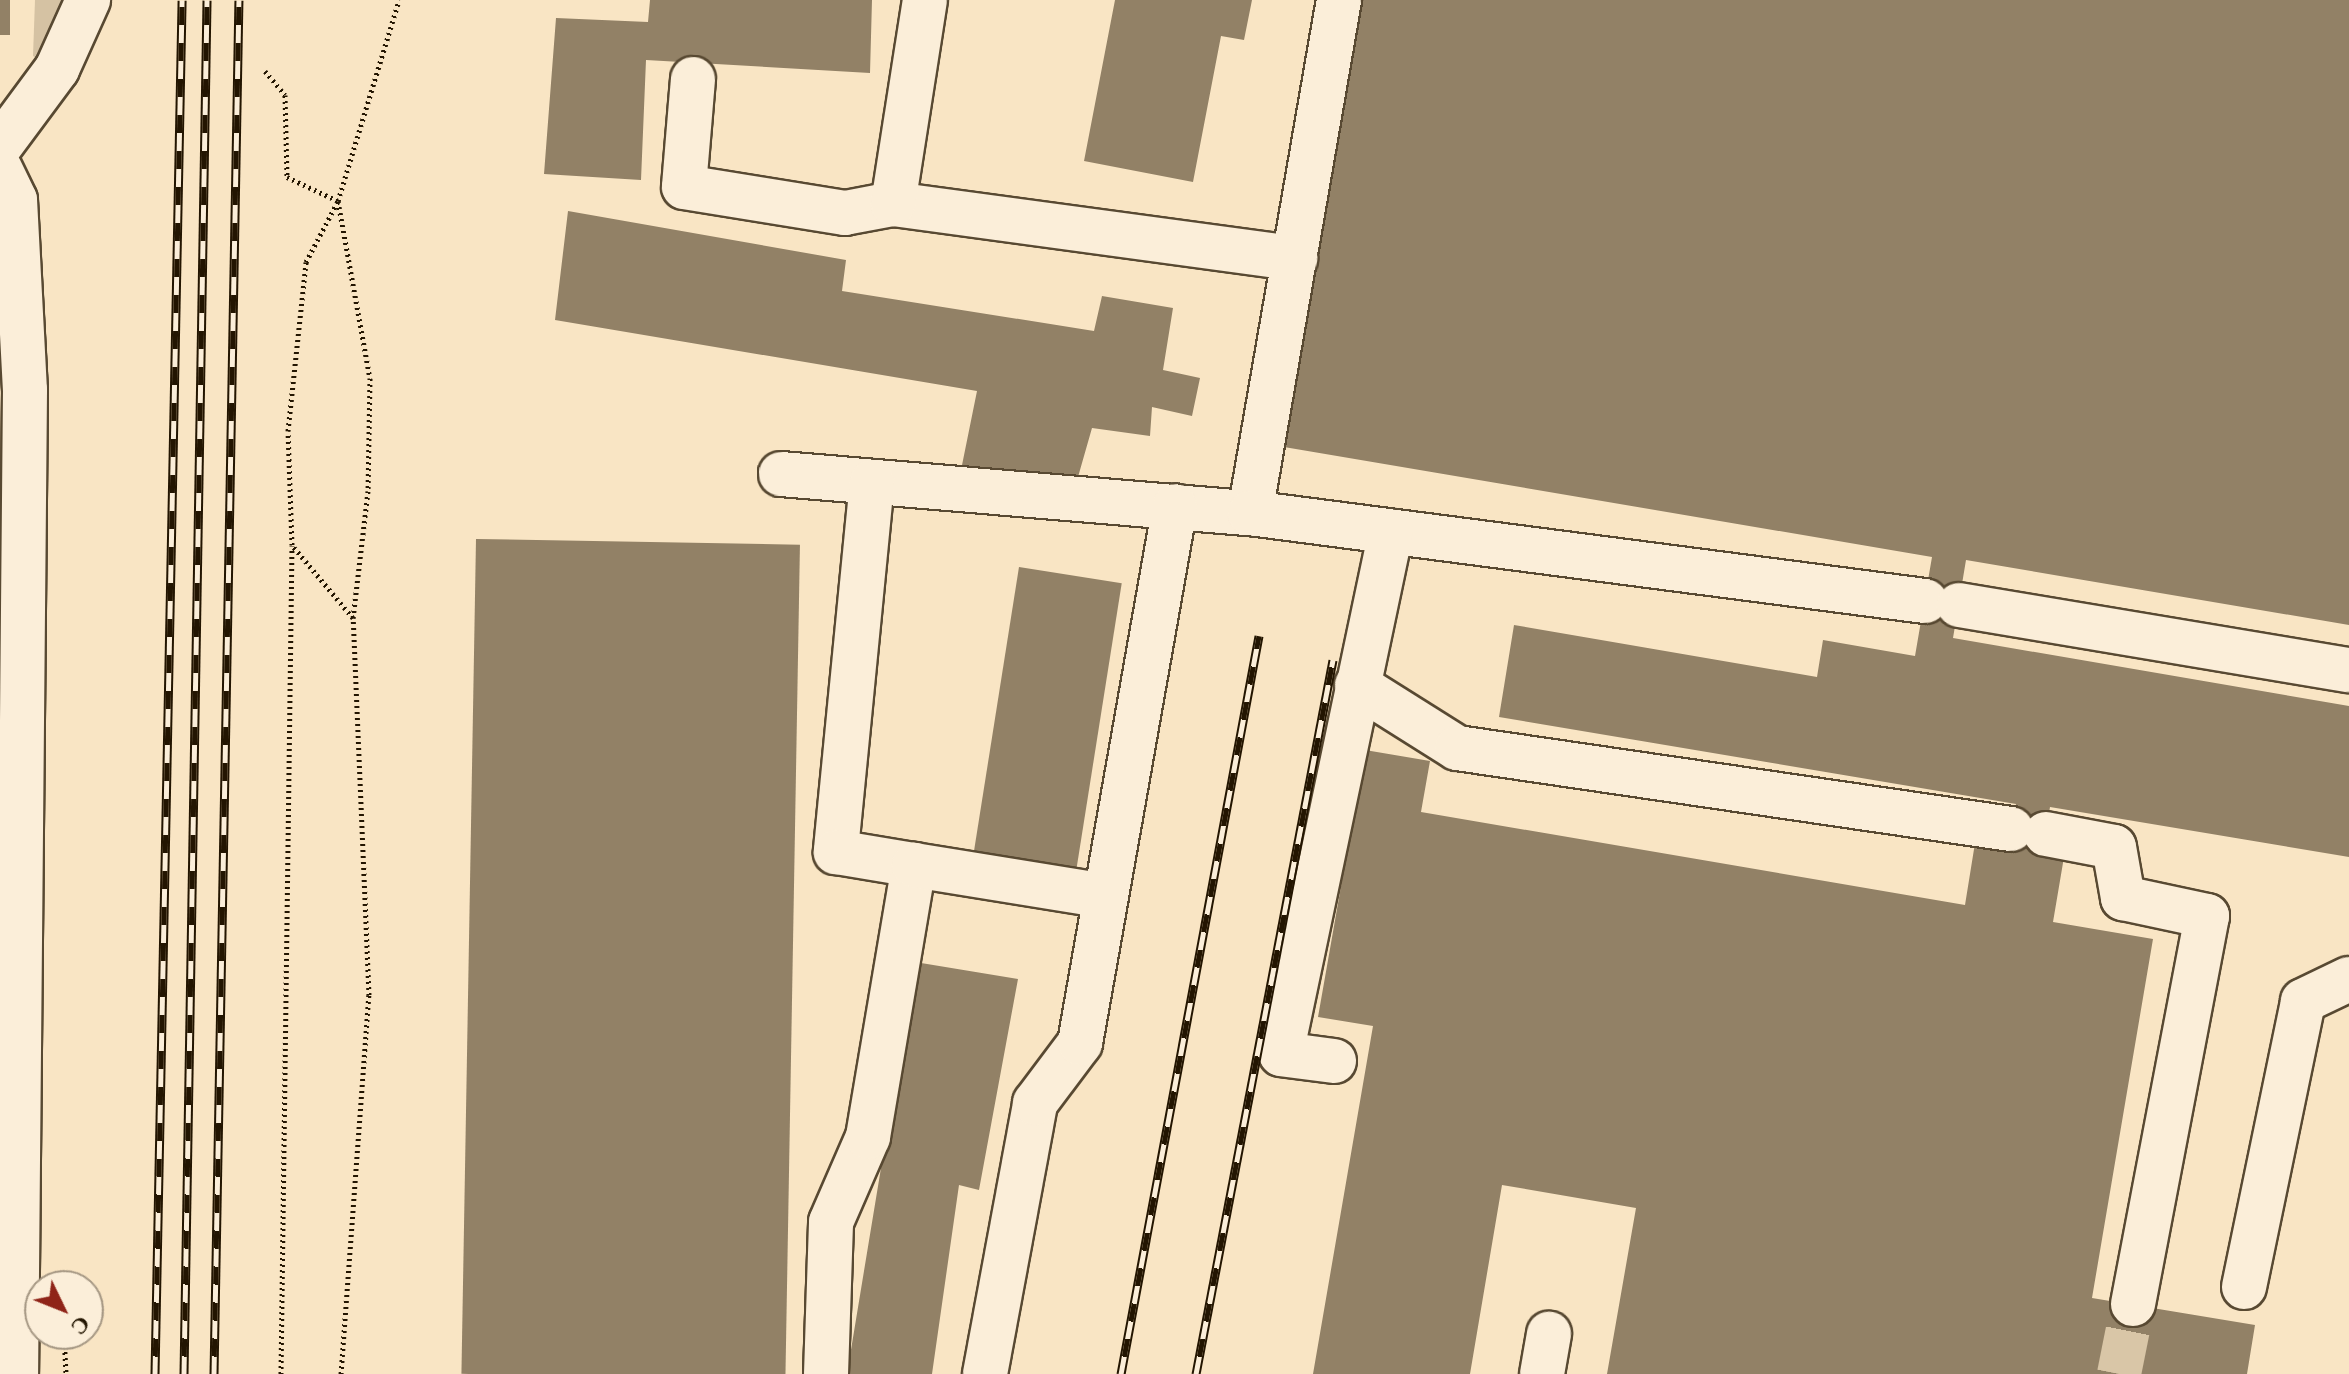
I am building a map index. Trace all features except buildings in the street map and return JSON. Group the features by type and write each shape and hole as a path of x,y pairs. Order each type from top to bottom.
{"street":[{"path":"0,146 57,69 88,0"},
{"path":"893,204 925,0"},
{"path":"1250,513 1339,0"},
{"path":"693,79 684,187 845,213 893,204 1295,258"},
{"path":"0,169 15,200 25,390 10,952 16,1374"},
{"path":"781,474 1250,513 1942,603 2349,670"},
{"path":"872,482 836,852 1106,896"},
{"path":"985,1374 1035,1103 1080,1043 1175,506"},
{"path":"1334,1061 1281,1054 1391,531"},
{"path":"1357,685 1457,748 2028,831 2114,847 2123,898 2207,916 2133,1304"},
{"path":"826,1374 831,1222 868,1137 914,865"},
{"path":"2244,1287 2303,1001 2349,979"}],"path":[{"path":"281,1374 292,545 288,431 306,262 338,201 399,0"},
{"path":"265,71 285,95 287,177 338,201"},
{"path":"338,201 370,378 368,491 353,618 369,995 341,1374"},
{"path":"292,545 353,618"},
{"path":"65,1350 66,1374"}],"shaded area":[{"path":"35,0 88,0 57,69 33,56"}],"tunnel":[{"path":"2119,1374 2133,1304"}],"railway":[{"path":"155,1374 182,0"},
{"path":"184,1374 207,0"},
{"path":"214,1374 239,0"},
{"path":"1121,1374 1259,636"},
{"path":"1196,1374 1333,660"}]}
